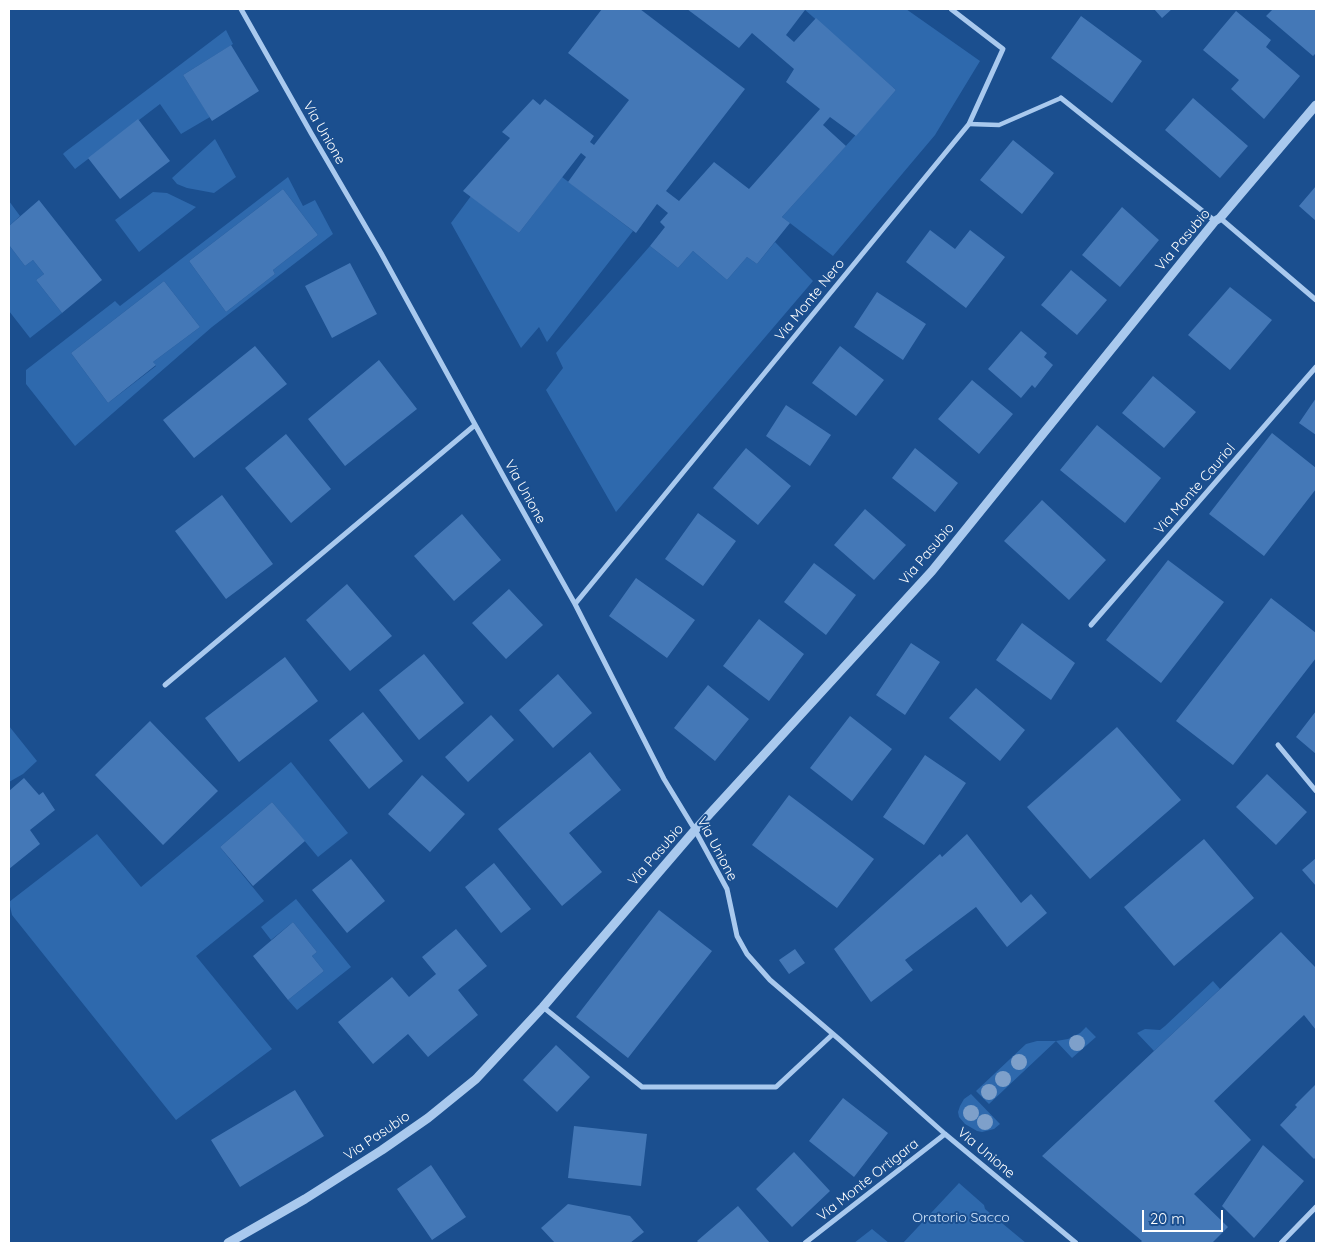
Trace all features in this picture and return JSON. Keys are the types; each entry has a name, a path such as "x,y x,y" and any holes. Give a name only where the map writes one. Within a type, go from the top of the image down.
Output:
{"street":[{"name":"Via Unione","path":"241,9 384,258 575,604 664,779 695,830 726,889 737,936 747,954 770,980 945,1134 1076,1243"},
{"name":"Via Monte Nero","path":"575,604 969,124 1003,49 951,9"},
{"path":"969,124 999,125 1062,98 1316,300"},
{"name":"Via Pasubio","path":"228,1243 305,1199 428,1118 476,1079 543,1007 695,830 932,571 1217,220 1316,105"},
{"name":"Via Monte Cauriol","path":"1091,625 1316,367"},
{"path":"165,685 475,425"},
{"path":"1278,745 1316,791"},
{"path":"543,1007 642,1087 776,1087 833,1034"},
{"name":"Via Monte Ortigara","path":"805,1243 945,1134"},
{"path":"1281,1243 1316,1207"}],"green space":[{"path":"804,9 906,9 980,61 935,135 833,256 782,217 896,90"},
{"path":"226,30 233,44 183,75 210,117 181,134 160,104 75,169 63,154 65,152"},
{"path":"215,139 236,177 214,193 187,188 177,184 172,178"},
{"path":"288,177 303,206 315,200 333,234 212,327 75,446 26,384 26,370 115,301 120,306","holes":["283,189 318,235 273,270 275,274 226,312 189,261","164,281 200,327 153,362 156,366 108,403 71,353"]},
{"path":"562,177 633,231 547,342 539,327 521,348 451,223 471,196 519,233"},
{"path":"153,192 167,193 196,207 139,252 115,220"},
{"path":"9,201 20,216 9,226"},
{"path":"775,242 813,281 616,512 546,390 563,368 556,353 650,246 678,268 693,251 727,280 747,257 757,264"},
{"path":"9,245 25,266 33,260 44,274 36,280 62,313 30,338 9,311"},
{"path":"9,726 37,761 23,774 9,782"},
{"path":"291,762 348,833 318,857 272,802 220,847 264,901 196,956 272,1049 176,1120 12,915 9,902 97,834 141,887"},
{"path":"296,899 351,967 297,1010 288,1000 324,971 312,956 317,952 293,922 271,940 261,927"},
{"path":"1213,981 1220,989 1154,1051 1137,1033 1145,1029 1160,1030"},
{"path":"1086,1027 1096,1037 1072,1058 1056,1041 1068,1039 1080,1033"},
{"path":"1037,1041 1056,1041 989,1104 976,1091 1026,1044"},
{"path":"971,1094 1000,1124 994,1129 982,1132 977,1131 965,1124 959,1117 960,1106 964,1099"},
{"name":"Oratorio Sacco","path":"959,1183 984,1205 985,1209 1026,1243 903,1243"},
{"name":"Oratorio Sacco","path":"872,1229 889,1243 854,1243"}],"building":[{"path":"602,9 640,9 745,89 666,191 679,201 714,162 749,189 820,109 786,82 794,69 752,33 739,48 687,9 804,9 786,35 794,42 816,18 896,90 856,136 830,117 823,125 846,146 782,217 790,223 757,264 747,257 727,280 693,251 678,268 650,246 665,227 660,222 668,213 657,204 636,233 568,182 586,157 581,153 519,233 463,191 510,138 502,132 533,99 540,105 545,99 594,136 590,142 594,145 629,100 568,53"},
{"path":"1154,9 1172,9 1162,18"},
{"path":"1273,9 1316,9 1316,53 1313,56 1266,16"},
{"path":"1236,11 1271,40 1266,47 1300,76 1264,119 1231,89 1239,80 1203,50"},
{"path":"1081,16 1142,61 1112,103 1051,58"},
{"path":"231,45 259,91 212,121 183,75"},
{"path":"1193,98 1248,146 1220,178 1165,130"},
{"path":"138,119 170,161 120,199 88,158"},
{"path":"1013,140 1054,173 1022,214 980,180"},
{"path":"1316,186 1316,221 1299,206"},
{"path":"283,189 318,235 273,270 275,274 226,312 189,261"},
{"path":"39,200 102,280 62,313 36,280 44,274 33,260 25,266 9,245 9,226"},
{"path":"1122,207 1159,240 1120,287 1082,255"},
{"path":"930,230 955,249 970,230 1005,257 966,308 906,262"},
{"path":"350,263 377,314 332,338 305,286"},
{"path":"1071,270 1107,300 1077,335 1041,305"},
{"path":"164,281 200,327 153,362 156,365 108,403 71,353"},
{"path":"1230,287 1272,320 1230,370 1188,335"},
{"path":"877,292 926,324 903,360 854,327"},
{"path":"1021,331 1047,353 1044,357 1053,365 1035,388 1032,385 1021,398 988,369"},
{"path":"255,346 287,384 194,458 163,420"},
{"path":"840,346 884,380 856,416 812,383"},
{"path":"379,360 417,409 345,466 308,419"},
{"path":"1153,376 1196,412 1164,448 1122,413"},
{"path":"972,380 1013,414 979,454 938,419"},
{"path":"1316,398 1316,435 1299,423"},
{"path":"786,405 831,435 810,466 766,436"},
{"path":"1097,425 1161,478 1125,523 1060,470"},
{"path":"1272,433 1316,468 1316,489 1264,556 1209,514"},
{"path":"286,434 331,489 291,523 245,468"},
{"path":"746,448 791,486 758,525 713,488"},
{"path":"915,448 958,483 935,512 892,478"},
{"path":"222,495 273,564 226,599 175,531"},
{"path":"1042,500 1106,560 1069,600 1004,541"},
{"path":"865,509 906,545 874,580 834,545"},
{"path":"698,513 736,541 703,586 665,559"},
{"path":"462,514 501,560 454,601 414,556"},
{"path":"1168,560 1224,602 1161,683 1106,640"},
{"path":"814,563 856,595 826,635 784,602"},
{"path":"636,578 695,620 667,658 609,616"},
{"path":"347,584 392,636 350,671 306,620"},
{"path":"509,589 543,625 506,659 472,623"},
{"path":"1271,598 1316,633 1316,658 1233,765 1176,721"},
{"path":"759,619 804,654 769,701 723,666"},
{"path":"1022,623 1075,663 1051,700 996,660"},
{"path":"911,643 940,662 905,715 876,695"},
{"path":"424,654 464,703 419,740 379,690"},
{"path":"285,657 318,701 239,762 205,718"},
{"path":"558,674 592,713 553,748 519,710"},
{"path":"708,685 749,719 715,761 674,728"},
{"path":"976,688 1025,730 1000,761 949,718"},
{"path":"1316,711 1316,754 1296,737"},
{"path":"363,712 403,761 369,789 329,740"},
{"path":"491,715 514,740 468,782 445,757"},
{"path":"850,716 892,749 852,801 810,768"},
{"path":"150,721 218,791 163,845 95,775"},
{"path":"1117,727 1181,800 1090,879 1027,807"},
{"path":"590,752 621,790 569,833 602,872 562,906 498,829"},
{"path":"925,755 966,783 924,845 883,817"},
{"path":"1267,774 1307,812 1276,845 1236,807"},
{"path":"422,775 465,814 430,852 388,814"},
{"path":"24,778 39,795 43,792 55,810 30,830 40,844 9,869 9,791"},
{"path":"789,795 874,859 837,908 752,845"},
{"path":"272,802 305,841 253,886 220,847"},
{"path":"967,834 1021,903 1031,894 1047,913 1007,947 976,907 905,960 913,970 871,1002 834,949 940,854 942,857"},
{"path":"1204,839 1254,898 1174,966 1124,907"},
{"path":"1316,858 1316,886 1302,870"},
{"path":"351,859 385,901 347,933 312,890"},
{"path":"494,863 531,909 501,933 465,887"},
{"path":"659,910 712,951 628,1058 576,1017"},
{"path":"293,922 317,952 312,956 324,971 288,1000 253,956"},
{"path":"456,929 487,966 458,990 478,1015 428,1057 408,1034 373,1064 338,1022 392,977 409,997 436,974 422,957"},
{"path":"1281,932 1316,968 1316,1030 1304,1015 1214,1101 1251,1140 1194,1194 1228,1227 1212,1243 1140,1243 1142,1241 1042,1156"},
{"path":"795,949 805,963 789,974 779,960"},
{"path":"556,1045 590,1077 557,1112 523,1080"},
{"path":"1316,1084 1316,1157 1314,1159 1280,1125 1297,1107 1295,1105"},
{"path":"295,1090 324,1136 240,1187 211,1140"},
{"path":"843,1098 888,1133 854,1177 809,1141"},
{"path":"574,1126 647,1134 641,1186 568,1178"},
{"path":"1263,1145 1304,1181 1254,1238 1222,1206"},
{"path":"794,1152 830,1191 792,1227 756,1189"},
{"path":"431,1165 466,1217 432,1240 397,1189"},
{"path":"568,1204 630,1216 644,1232 630,1243 555,1243 541,1228"},
{"path":"738,1206 770,1243 699,1243 697,1241"}]}
